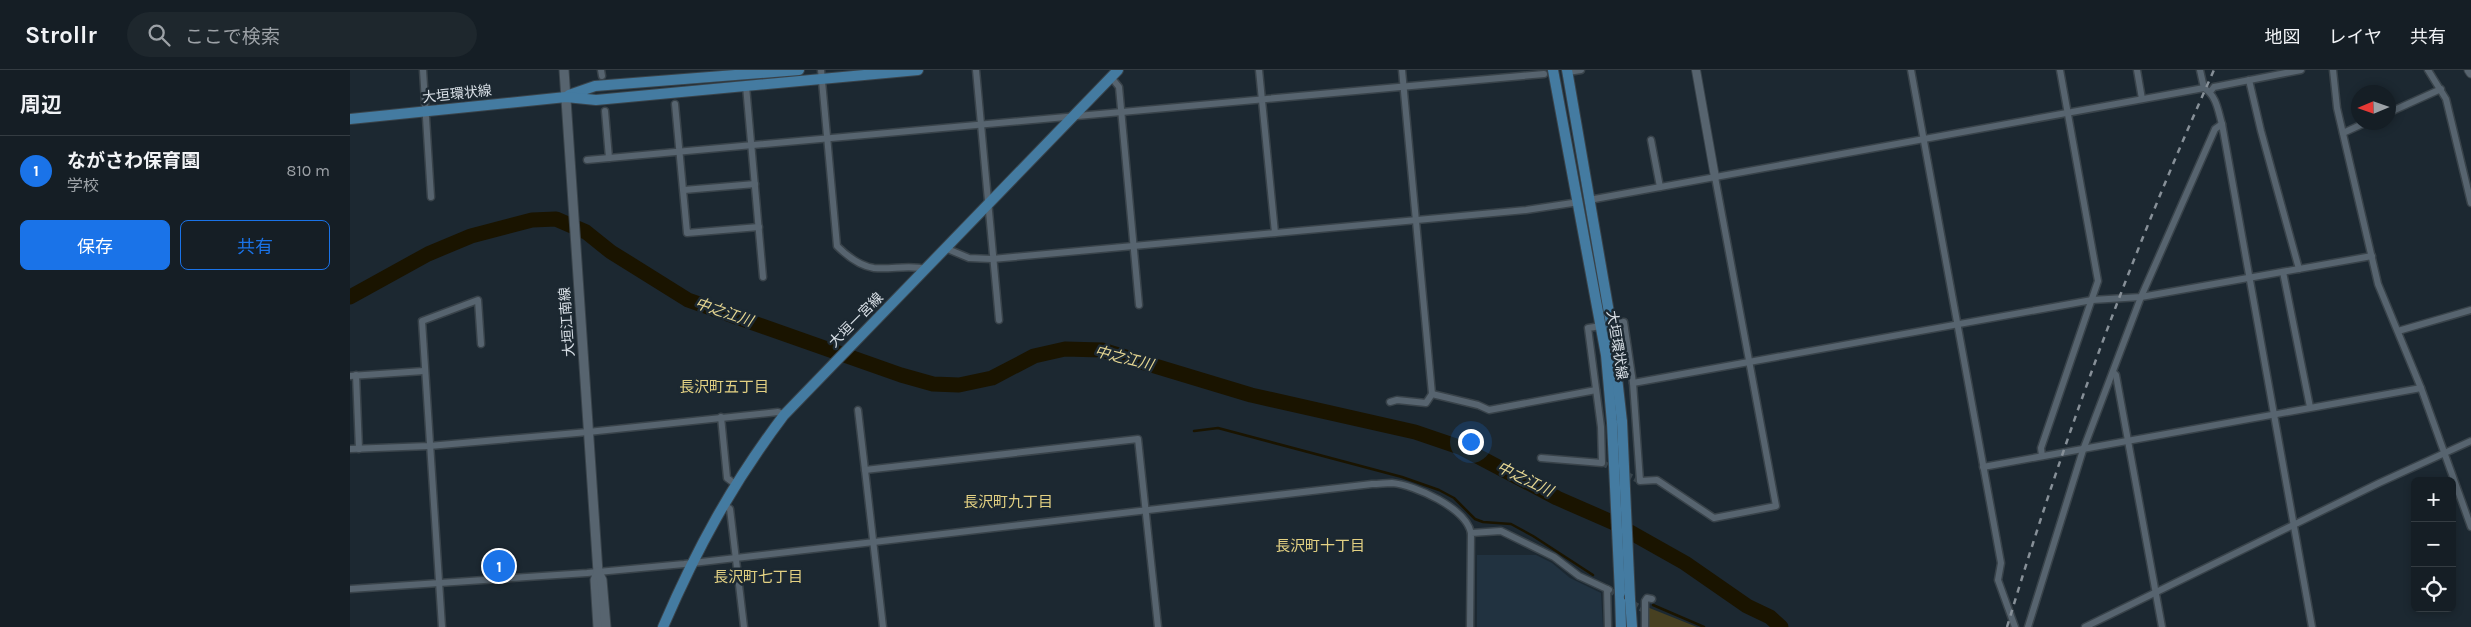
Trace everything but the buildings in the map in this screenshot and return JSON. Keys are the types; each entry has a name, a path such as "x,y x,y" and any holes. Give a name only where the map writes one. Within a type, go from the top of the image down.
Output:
{"main road":[{"name":"大垣江南線","path":"564,70 598,572 602,580 606,627"},
{"name":"大垣環状線","path":"566,97 595,86 745,72 799,70"},
{"name":"大垣環状線","path":"350,118 566,97 596,100 746,86 821,74 918,70"},
{"name":"大垣環状線","path":"1567,71 1584,201 1606,325 1617,422 1632,627"},
{"name":"大垣環状線","path":"1548,72 1584,201"},
{"name":"大垣一宮線","path":"663,627 691,562 723,504 784,415 1115,74"},
{"name":"大垣環状線","path":"1617,422 1621,627"},
{"name":"大垣江南線","path":"598,572 595,580 598,627"}],"street":[{"path":"423,70 431,196"},
{"path":"976,70 999,320"},
{"path":"1259,70 1275,233"},
{"path":"1390,402 1397,400 1426,403 1432,394 1402,70"},
{"path":"1567,71 1581,70"},
{"path":"1541,458 1602,463 1596,390 1588,328 1624,322 1633,383 1640,481 1657,480 1714,518 1776,506 1696,70"},
{"path":"1911,70 2001,562 1998,580 2015,627"},
{"path":"2042,456 2041,448 2098,282 2060,70"},
{"path":"2137,70 2142,99"},
{"path":"2200,70 2204,88"},
{"path":"2210,92 2214,87 2301,70"},
{"path":"2333,70 2337,108 2378,284 2421,388 2471,527"},
{"path":"2428,70 2441,89 2450,112 2471,203"},
{"path":"587,160 1404,87 1548,72"},
{"path":"821,74 837,246 861,264 875,268 913,266 926,269"},
{"path":"1115,74 1119,87 1122,112 1139,305"},
{"path":"2250,80 2260,131 2299,269"},
{"path":"746,86 763,277"},
{"path":"945,248 970,258 992,259 1526,210 2204,88 2210,92 2216,101 2222,124 2312,627"},
{"path":"2396,109 2441,89"},
{"path":"675,104 687,233 759,227"},
{"path":"605,110 609,158"},
{"path":"2028,627 2083,450 2141,297 2215,129 2222,124"},
{"path":"2343,133 2351,129"},
{"path":"1651,140 1660,187"},
{"path":"684,190 755,184"},
{"path":"1633,383 2092,300 2141,297 2372,256"},
{"path":"2283,272 2310,407"},
{"path":"442,627 422,321 478,300 481,344"},
{"path":"2398,331 2471,310"},
{"path":"359,449 353,376 424,371"},
{"path":"2113,372 2116,375 2129,441 2162,627"},
{"path":"1983,467 2421,388"},
{"path":"1432,394 1478,405 1489,410 1596,390"},
{"path":"858,410 883,627"},
{"path":"350,449 429,446 778,412 784,415"},
{"path":"721,417 727,478 735,484"},
{"path":"865,470 1138,439 1158,627"},
{"path":"2085,627 2293,524 2445,454 2471,440"},
{"path":"350,590 598,572 1393,483 1428,494 1452,508 1469,525 1471,533 1470,627"},
{"path":"723,504 730,510 744,627"},
{"path":"1471,533 1501,531 1554,557 1579,576 1608,589 1608,627"},
{"path":"1645,627 1645,601 1647,598 1652,599"}],"shaded area":[{"path":"1477,555 1536,555 1552,563 1570,578 1601,593 1603,627 1477,627"},
{"path":"1647,607 1697,627 1648,627"}],"waterway":[{"name":"中之江川","path":"350,297 428,254 471,236 532,220 556,219 586,232 611,252 688,300 901,375 933,384 959,385 992,378 1034,356 1065,349 1102,350 1251,395 1415,432 1462,448 1557,498 1614,523 1685,563 1747,606 1770,617 1781,627"},
{"path":"1194,431 1218,428 1402,477 1439,490 1454,498 1475,519 1483,522 1511,524 1593,575"},
{"path":"1653,605 1704,627"}],"tunnel":[{"path":"1602,463 1640,481"},
{"path":"1609,590 1644,610"}],"railway":[{"path":"2007,627 2076,415 2128,275 2214,70"}],"place":[{"name":"ながさわ保育園","path":"499,566"}],"district":[{"name":"長沢町五丁目","path":"724,387"},
{"name":"長沢町九丁目","path":"1008,502"},
{"name":"長沢町十丁目","path":"1320,546"},
{"name":"長沢町七丁目","path":"758,577"}]}
